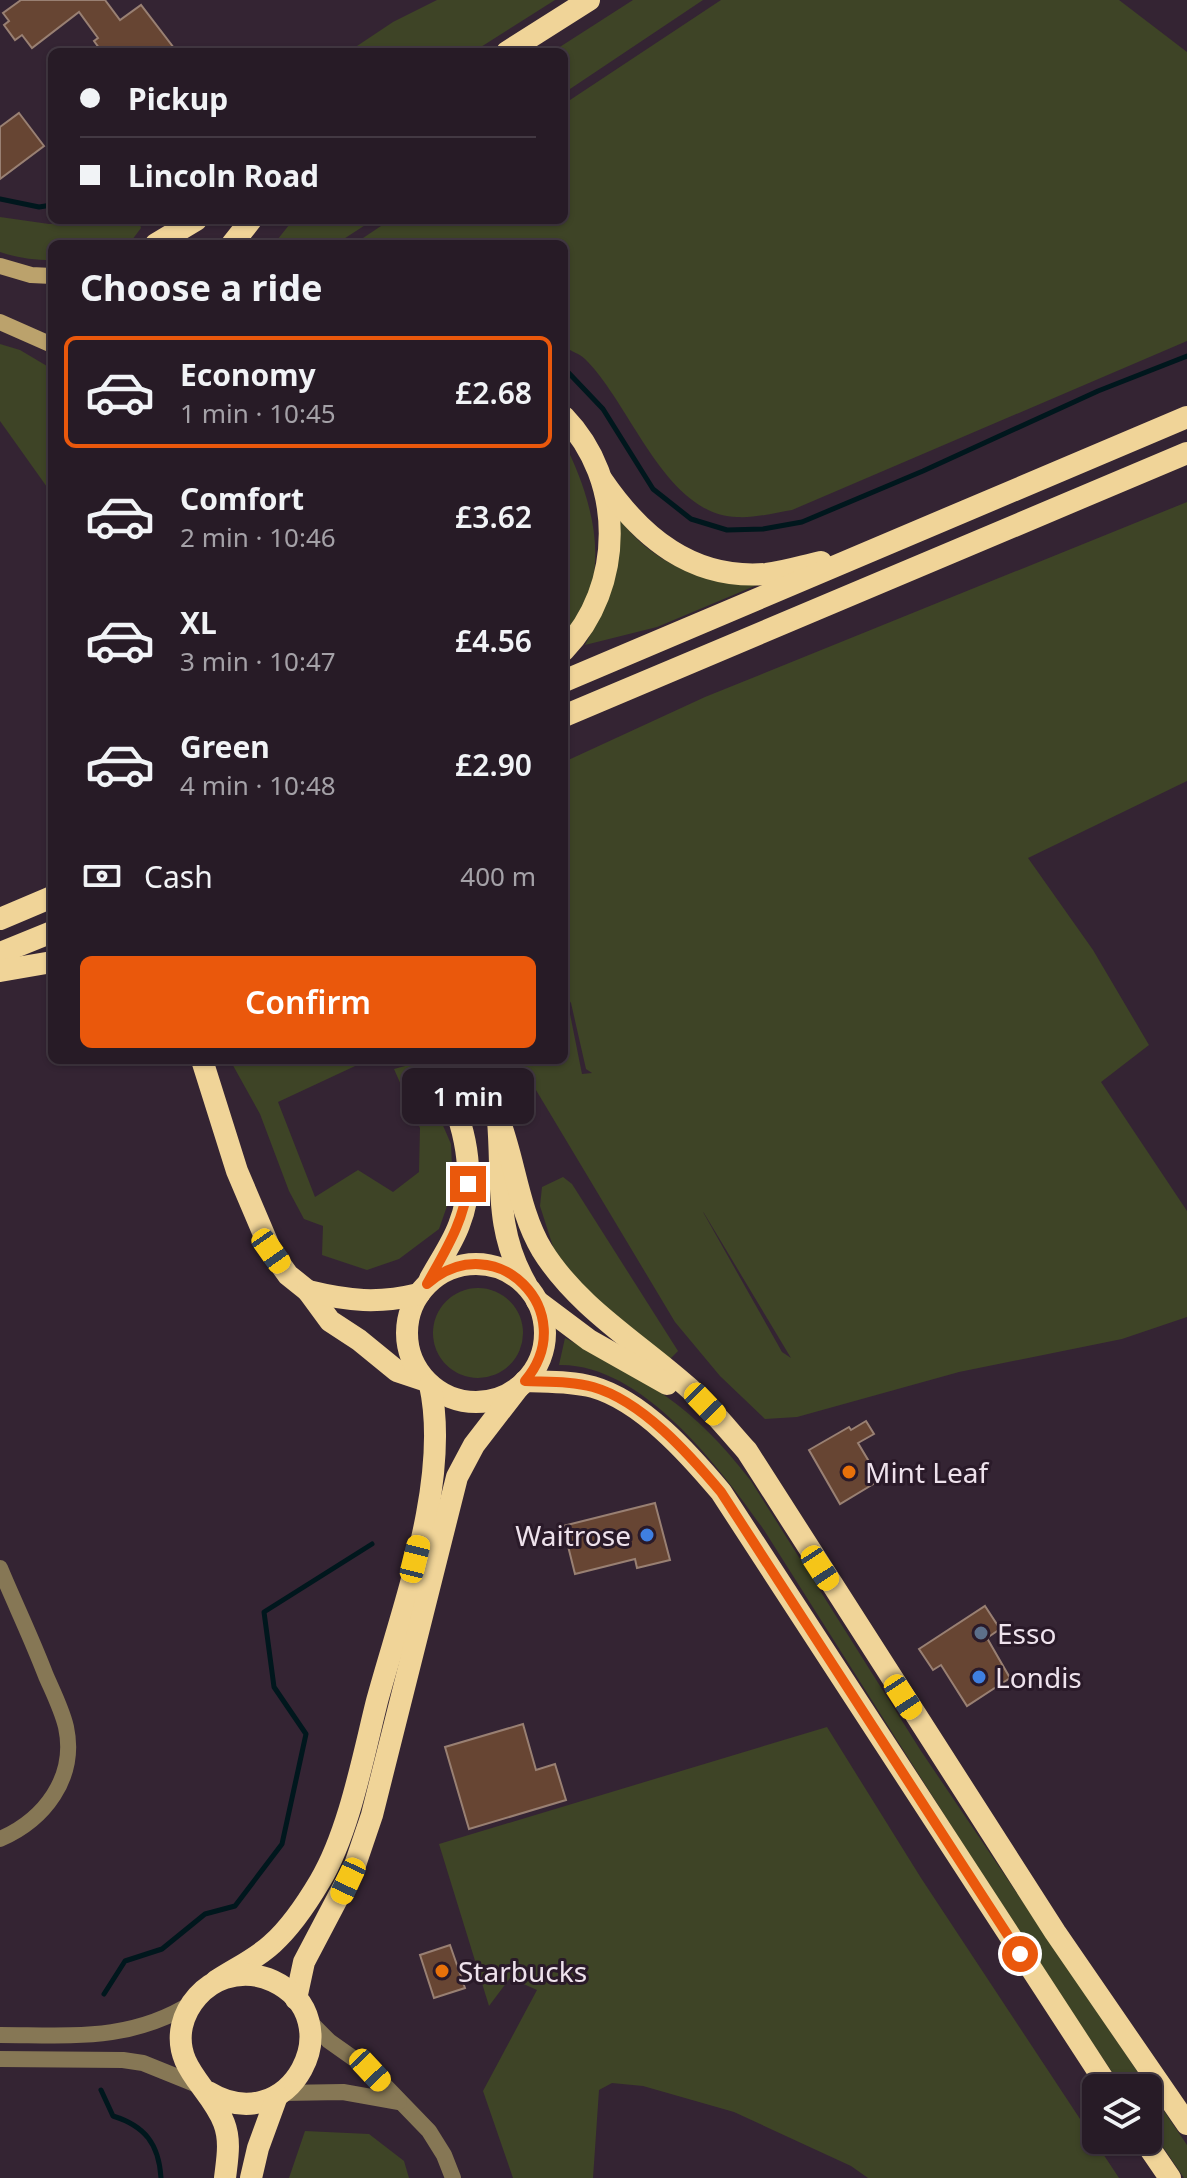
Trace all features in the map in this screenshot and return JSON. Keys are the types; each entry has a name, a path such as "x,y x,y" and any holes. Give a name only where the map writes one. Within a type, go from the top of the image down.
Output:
{"highway":[{"path":"513,48 589,0"},
{"path":"163,240 189,224"},
{"path":"235,240 248,224"},
{"path":"568,679 1187,417"},
{"path":"568,422 621,507 648,536 681,557 720,570 775,572 888,545"},
{"path":"568,714 1187,453"},
{"path":"568,644 592,611 607,566 610,523 602,480"},
{"path":"0,919 48,899"},
{"path":"0,953 48,934"},
{"path":"0,971 48,963"},
{"path":"202,1064 256,1219 271,1251 288,1275 308,1291 330,1321 397,1371 427,1382 444,1395 469,1402 494,1400 522,1385 570,1383 594,1387 615,1396 678,1445 721,1492 1100,2074"},
{"path":"225,2178 228,2137 224,2122 187,2066 181,2042 182,2026 192,2003 216,1981 269,1947 282,1935 322,1878 335,1848 357,1777 430,1493 436,1425 427,1382 411,1358 407,1335 410,1313 458,1228 468,1184 464,1138 451,1095 437,1064"},
{"path":"484,1064 530,1224 541,1248 556,1270 594,1308 691,1389 747,1451 1055,1932 1187,2124"},
{"path":"205,2089 224,2101 242,2104 260,2102 280,2094 297,2079 308,2056 310,2041 302,2009 304,1962 350,1876 372,1815 457,1477 474,1445 540,1359 544,1340 543,1319 534,1296 513,1261 502,1219 498,1117"},
{"path":"308,1291 351,1301 391,1300 423,1289 452,1268 481,1264 509,1273 589,1340 660,1379 719,1419"},
{"path":"216,1981 237,1975 259,1976 280,1984 302,2009"},
{"path":"251,2178 258,2148 280,2094"},
{"path":"1154,2154 1170,2178"}],"main road":[{"path":"0,266 31,275 48,276"},
{"path":"0,322 48,343"}],"street":[{"path":"0,1568 61,1713 67,1741 61,1783 47,1806 27,1825 0,1839"},
{"path":"0,2035 94,2034 133,2029 162,2020 192,2003"},
{"path":"302,2009 329,2041 370,2070 429,2131 444,2155 453,2178"},
{"path":"0,2059 123,2060 143,2063 205,2089"},
{"path":"280,2094 343,2092 399,2102"}],"green space":[{"path":"437,0 555,0 479,48 354,48 393,22"},
{"path":"633,0 703,0 568,90 568,48 558,48"},
{"path":"721,0 1119,0 1187,52 1187,341 792,510 737,517 712,511 689,498 669,478 602,379 583,357 568,349 568,240 360,240 384,224 568,224 568,101"},
{"path":"0,217 48,224 140,224 141,228 132,240 48,240 48,260 0,252"},
{"path":"290,224 367,224 342,240 277,240"},
{"path":"0,344 20,350 48,367 48,488 0,421"},
{"path":"568,451 586,496 594,535 594,573 588,598 568,628"},
{"path":"1187,502 1187,781 1028,858 1093,950 1149,1045 1101,1082 1187,1211 1187,1317 1122,1339 959,1372 797,1417 765,1419 720,1376 675,1322 520,1064 568,1064 568,1004 582,1074 592,1073 586,1069 568,999 568,760 705,697","holes":["703,1212 791,1358 782,1352"]},
{"path":"616,515 646,547 678,567 714,578 757,585 657,627 585,645 612,583 617,551"},
{"path":"232,1064 359,1064 278,1102 315,1197 358,1170 393,1192 419,1172 420,1128 394,1069 416,1064 451,1144 453,1189 439,1229 399,1259 367,1270 322,1255 323,1226 304,1219 289,1191 260,1114"},
{"path":"563,1177 572,1184 678,1351 668,1361 592,1295 556,1256 540,1206 542,1187"},
{"path":"469,1288 487,1288 503,1295 516,1308 523,1324 523,1342 516,1358 503,1371 487,1378 469,1378 453,1371 440,1358 433,1342 433,1324 440,1308 453,1295"},
{"path":"565,1338 667,1397 730,1455 751,1481 921,1751 1139,2074 1113,2074 1040,1966 764,1530 726,1478 702,1450 649,1400 620,1381 590,1369 559,1365"},
{"path":"827,1727 921,1878 1082,2122 1082,2154 1103,2154 1119,2178 868,2178 851,2166 734,2112 643,2086 612,2083 599,2090 593,2178 513,2178 483,2091 537,1990 510,1978 489,2006 439,1844"},
{"path":"1162,2108 1187,2145 1187,2178 1162,2146"},
{"path":"305,2131 369,2134 404,2161 409,2178 289,2178"}],"building":[{"path":"21,0 105,0 120,20 141,5 174,48 99,48 94,41 98,38 79,12 32,48 22,35 15,40 4,25 9,21 3,13"},
{"path":"19,113 44,146 0,179 0,127"},
{"name":"Mint Leaf","path":"866,1421 874,1434 858,1443 880,1480 840,1504 809,1450"},
{"path":"655,1503 670,1560 637,1568 635,1559 575,1574 563,1526"},
{"path":"985,1606 1000,1629 987,1638 1010,1678 967,1706 941,1665 933,1670 919,1649"},
{"path":"523,1724 536,1770 555,1764 566,1800 469,1829 445,1747"},
{"name":"Starbucks","path":"450,1945 465,1988 434,1998 420,1955"}],"waterway":[{"path":"0,199 39,207 48,206"},
{"path":"568,372 603,409 653,489 691,519 727,530 763,529 802,522 1098,391 1187,356"},
{"path":"104,1994 125,1961 162,1949 205,1914 235,1906 282,1844 306,1734 274,1687 264,1612 372,1544"},
{"path":"101,2090 113,2116 134,2125 148,2138 157,2155 161,2178"}],"place":[{"name":"Mint Leaf","path":"849,1472"},
{"name":"Waitrose","path":"647,1535"},
{"name":"Esso","path":"981,1633"},
{"name":"Londis","path":"979,1677"},
{"name":"Starbucks","path":"442,1971"}],"route":[{"path":"468,1184 458,1228 427,1284 448,1270 473,1264 493,1266 513,1275 534,1296 544,1326 542,1353 534,1371 525,1381 594,1387 615,1396 657,1426 689,1455 721,1492 1020,1954"}]}
